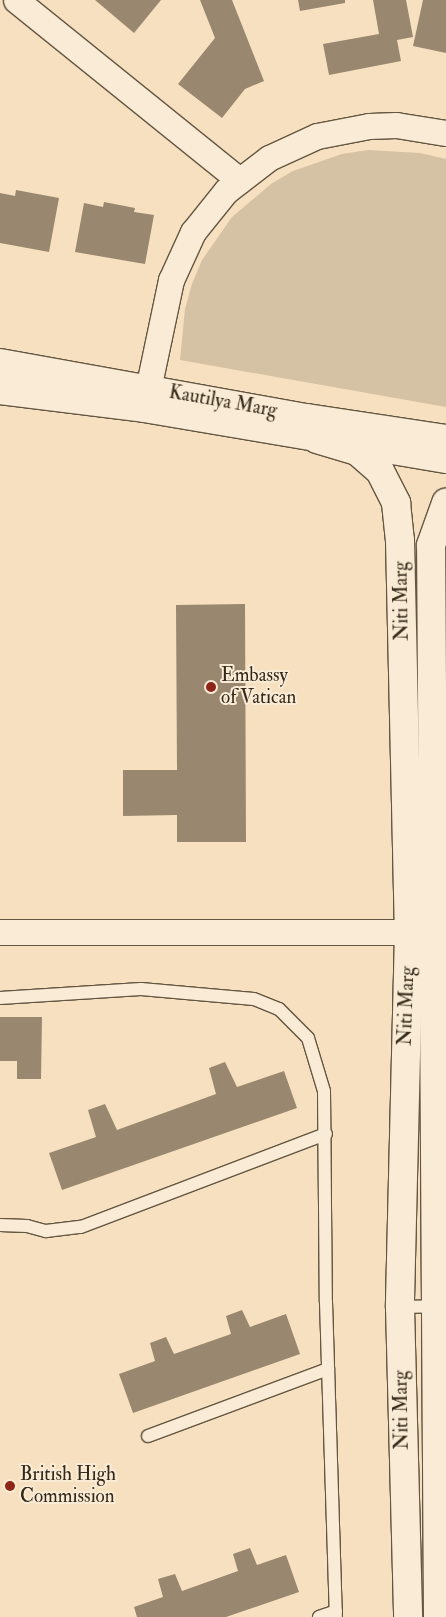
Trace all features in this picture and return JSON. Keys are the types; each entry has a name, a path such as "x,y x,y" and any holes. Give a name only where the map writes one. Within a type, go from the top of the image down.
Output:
{"street":[{"path":"16,0 239,180"},
{"path":"147,398 164,306 181,256 209,211 239,180 292,145 343,129 396,125 446,133"},
{"name":"Kautilya Marg","path":"0,362 316,439 446,459"},
{"name":"Kautilya Marg","path":"0,390 147,398 446,439"},
{"name":"Niti Marg","path":"316,439 357,451 380,471 396,503 429,933 440,1306 438,1617"},
{"name":"Niti Marg","path":"408,1617 400,1307 429,933 439,776 439,698 431,545 446,503"},
{"path":"0,932 429,933"}],"lane":[{"path":"0,998 141,989 254,998 280,1010 308,1038 324,1091 328,1369 336,1614 319,1617"},
{"path":"0,1225 27,1226 46,1231 82,1227 326,1134"},
{"path":"400,1307 440,1306"},
{"path":"148,1436 328,1369"}],"shaded area":[{"path":"368,150 420,153 446,159 446,407 180,360 185,309 192,284 202,260 232,217 271,184 293,171 342,154"}],"building":[{"path":"95,0 161,0 134,33"},
{"path":"200,0 232,0 264,81 245,89 222,118 178,84 215,38"},
{"path":"298,0 345,0 345,3 300,11"},
{"path":"373,0 406,0 413,37 397,40 401,61 329,75 323,44 379,34"},
{"path":"423,0 446,0 446,53 413,46"},
{"path":"16,190 59,198 49,252 0,243 0,193 15,196"},
{"path":"104,202 135,208 134,212 154,215 145,264 75,252 84,203 103,207"},
{"name":"Embassy of Vatican","path":"245,604 246,842 177,842 177,815 123,816 123,770 177,770 176,605"},
{"path":"0,1017 42,1017 41,1079 17,1079 17,1061 0,1061"},
{"path":"225,1062 237,1087 284,1071 297,1108 62,1190 49,1153 96,1137 88,1110 105,1104 117,1130 216,1094 209,1068"},
{"path":"242,1310 250,1327 286,1314 300,1354 133,1413 119,1374 155,1361 150,1343 166,1337 174,1354 231,1334 226,1316"},
{"path":"250,1548 257,1565 286,1555 299,1592 226,1617 137,1617 134,1607 163,1597 158,1579 175,1574 182,1591 238,1571 233,1554"}],"place":[{"name":"Embassy of Vatican","path":"211,687"},
{"name":"British High Commission","path":"10,1486"}]}
